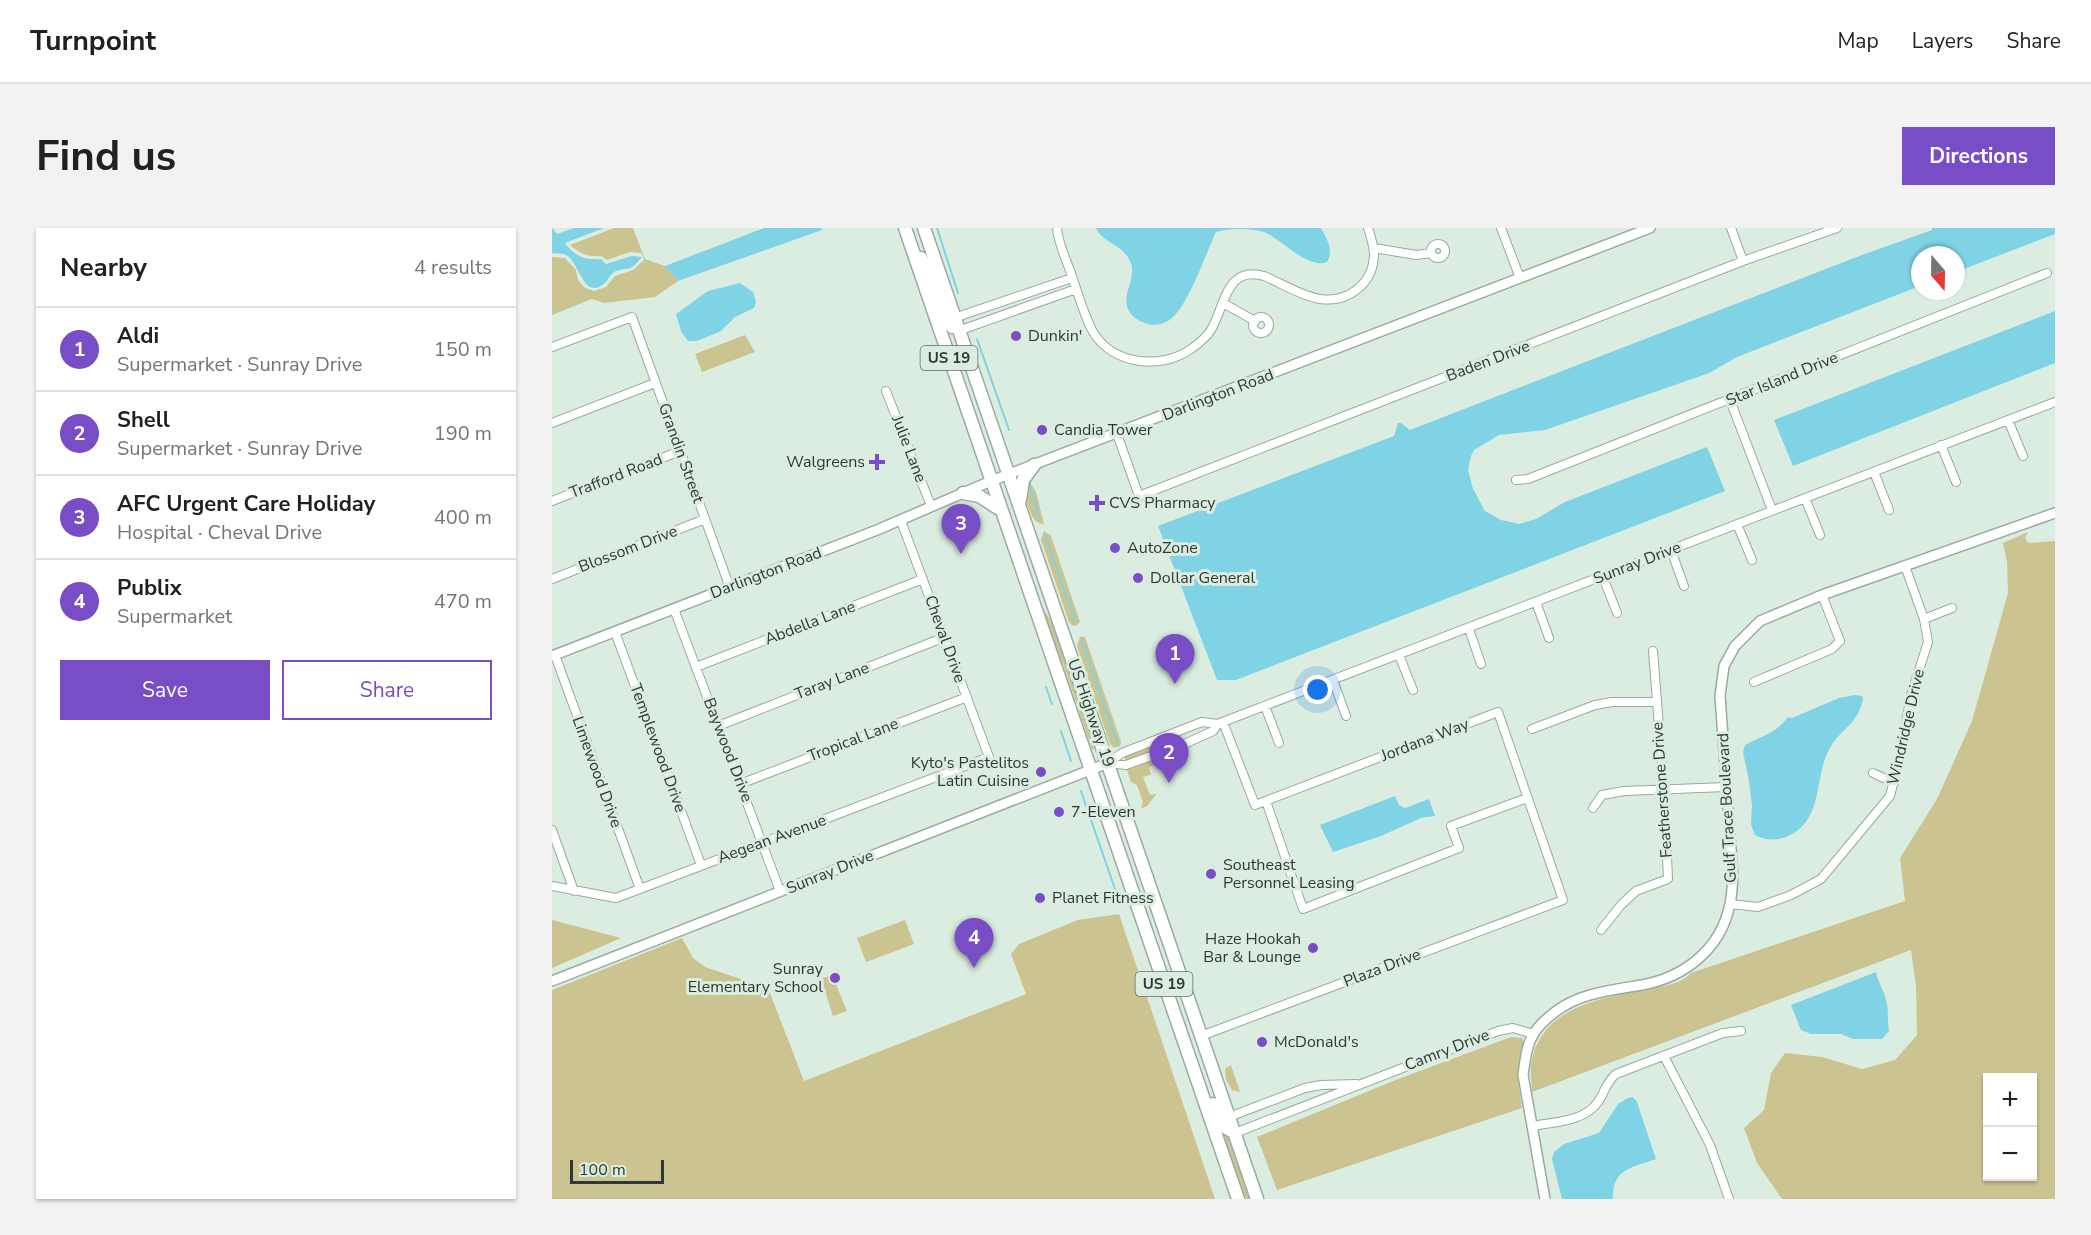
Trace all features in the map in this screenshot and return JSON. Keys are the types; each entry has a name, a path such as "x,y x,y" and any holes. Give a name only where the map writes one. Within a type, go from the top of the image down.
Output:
{"highway":[{"name":"US Highway 19","path":"924,228 1257,1199"},
{"name":"US Highway 19","path":"906,231 1238,1199"},
{"path":"906,231 930,274 944,314 952,328 958,331"},
{"path":"1020,507 1020,487 1034,465"},
{"path":"963,493 979,496 1001,510"},
{"path":"1174,1013 1191,1039 1220,1121 1227,1130 1235,1133"}],"street":[{"path":"1057,228 1072,278 1091,327 1099,339 1120,355 1144,362 1174,357 1197,345 1209,333 1232,283 1241,276 1250,273 1265,276 1313,297 1335,299 1345,297 1357,290 1366,280 1373,262 1374,248 1368,228"},
{"path":"1501,228 1520,278"},
{"name":"Darlington Road","path":"553,656 901,520 1008,475 1650,228"},
{"path":"1731,228 1743,261"},
{"name":"Baden Drive","path":"1117,434 1139,496 1743,261 1837,228"},
{"path":"1374,248 1416,255 1431,253"},
{"name":"Star Island Drive","path":"1516,480 1528,478 1730,400 2047,273"},
{"path":"954,318 1072,278"},
{"path":"1057,283 1062,294"},
{"path":"958,331 1076,289"},
{"path":"1223,303 1254,321"},
{"name":"Grandin Street","path":"552,347 632,317 730,588"},
{"path":"552,423 655,383"},
{"name":"Julie Lane","path":"886,391 931,506"},
{"path":"1730,400 1772,510"},
{"name":"Sunray Drive","path":"552,981 1108,763 1122,753 1202,722 1220,723 2055,402"},
{"path":"2008,420 2023,456"},
{"path":"1941,445 1956,482"},
{"name":"Trafford Road","path":"552,501 680,451"},
{"path":"1874,472 1889,510"},
{"path":"1805,498 1820,535"},
{"name":"Gulf Trace Boulevard","path":"1545,1199 1523,1075 1533,1034 1559,1009 1580,999 1599,992 1646,984 1675,975 1704,956 1719,934 1730,904 1733,877 1720,696 1724,666 1735,646 1760,621 1822,595 2055,513"},
{"name":"Blossom Drive","path":"552,579 705,519"},
{"name":"Cheval Drive","path":"901,520 989,758"},
{"path":"1737,524 1752,560"},
{"path":"1671,550 1684,586"},
{"name":"Windridge Drive","path":"1730,904 1758,907 1791,895 1821,879 1890,796 1911,695 1928,642 1924,619 1905,566"},
{"path":"1603,577 1617,613"},
{"name":"Abdella Lane","path":"696,667 923,579"},
{"path":"1754,682 1832,650 1840,641 1822,595"},
{"path":"1536,602 1550,638"},
{"path":"1924,619 1952,608"},
{"name":"Baywood Drive","path":"674,609 780,891"},
{"path":"1469,629 1481,664"},
{"name":"Templewood Drive","path":"615,632 701,865"},
{"name":"Taray Lane","path":"718,726 945,637"},
{"name":"Featherstone Drive","path":"1601,930 1636,891 1668,879 1664,789 1653,651"},
{"path":"1399,655 1413,690"},
{"name":"Limewood Drive","path":"553,656 640,889"},
{"path":"1333,680 1346,716"},
{"name":"Tropical Lane","path":"740,784 966,697"},
{"path":"1532,729 1595,705 1612,702 1656,702"},
{"path":"1265,706 1279,742"},
{"name":"Jordana Way","path":"1266,801 1498,712 1563,900"},
{"path":"1220,723 1255,805 1266,801 1303,909 1459,848 1451,826 1527,798"},
{"name":"Sunray Drive","path":"1108,763 1126,765 1145,759 1213,731 1220,723"},
{"name":"Aegean Avenue","path":"552,886 611,899 989,758"},
{"path":"1873,773 1894,783"},
{"path":"1593,808 1602,795 1624,791 1726,787"},
{"path":"552,830 574,891"},
{"name":"Plaza Drive","path":"1201,1036 1563,900"},
{"name":"Camry Drive","path":"1235,1133 1508,1028 1516,1028 1533,1034"},
{"path":"1532,1126 1584,1115 1598,1102 1606,1085 1616,1074 1723,1033 1741,1031"},
{"path":"1664,1056 1710,1145 1729,1199"},
{"name":"Camry Drive","path":"1229,1117 1305,1088 1321,1085 1361,1084"}],"shaded area":[{"path":"614,228 633,228 645,259 665,266 678,281 655,297 604,303 592,299 552,315 552,257 565,258 576,270 578,280 585,288 594,291 606,287 615,276 633,270 644,260 642,253 630,252 607,260 601,256 584,254 570,245"},
{"path":"745,335 755,352 702,372 695,354"},
{"path":"1029,480 1036,492 1044,524 1036,521 1028,507 1023,491"},
{"path":"1044,531 1051,536 1080,622 1076,626 1069,622 1041,540"},
{"path":"2028,532 2025,538 2028,543 2055,541 2055,1199 1782,1199 1757,1163 1744,1128 1764,1110 1771,1073 1785,1053 1822,1057 1862,1069 1895,1060 1917,1035 1916,986 1911,950 1532,1092 1531,1065 1537,1045 1547,1029 1561,1016 1578,1007 1615,996 1674,984 1691,973 1905,901 1900,858 1937,799 1972,721 2008,593 2007,562 2003,543"},
{"path":"1038,600 1052,623 1092,738 1094,750 1063,664 1054,649"},
{"path":"1080,637 1085,637 1121,742 1120,746 1114,748 1110,744 1077,646"},
{"path":"1161,742 1166,744 1165,748 1125,761 1125,756"},
{"path":"1170,754 1174,755 1175,759 1171,765 1163,768 1161,763 1149,767 1151,775 1143,777 1150,795 1156,795 1147,806 1141,809 1143,802 1137,785 1131,782 1127,770"},
{"path":"1119,914 1215,1199 552,1199 552,990 682,938 693,958 705,967 768,988 804,1081 1026,994 1011,954 1019,944 1078,920"},
{"path":"552,920 621,938 552,968"},
{"path":"905,920 914,944 866,962 857,938"},
{"path":"832,975 847,1011 833,1016 821,979"},
{"path":"1511,1037 1522,1038 1524,1046 1518,1079 1522,1108 1277,1190 1257,1137 1393,1081"},
{"path":"1231,1065 1240,1092 1232,1090 1226,1080 1225,1069"},
{"path":"1219,1126 1228,1134 1250,1199 1247,1199 1239,1187"}],"water":[{"path":"552,228 557,234 574,228 604,228 565,243 573,252 585,258 601,259 606,264 632,256 642,257 628,269 614,272 598,288 592,288 583,279 571,259 565,254 552,253"},
{"path":"764,228 821,228 822,230 678,281 665,266"},
{"path":"1096,228 1321,228 1330,253 1327,262 1312,262 1264,232 1240,229 1216,232 1182,305 1168,321 1151,325 1137,320 1126,303 1132,272 1129,259"},
{"path":"1932,228 2055,228 2055,234 1965,269 1965,246 1911,246 1911,289 1737,357 1709,373 1545,430 1499,435 1474,450 1468,470 1473,489 1485,511 1501,520 1519,524 1536,519 1565,502 1707,447 1725,491 1236,680 1217,680 1158,526 1394,436 1398,423 1410,430 1932,230"},
{"path":"740,283 753,292 756,302 754,308 735,317 721,331 697,341 688,341 681,331 676,314 708,291"},
{"path":"2055,311 2055,363 1793,466 1774,420"},
{"path":"1855,695 1863,698 1861,707 1854,720 1830,748 1821,772 1813,809 1807,820 1798,830 1786,837 1770,839 1755,835 1751,825 1752,806 1743,752 1745,745 1774,731 1788,717 1792,718 1839,698"},
{"path":"1395,796 1399,805 1405,808 1429,799 1435,816 1421,818 1381,836 1333,852 1320,825"},
{"path":"1876,972 1887,1008 1889,1031 1882,1039 1853,1039 1841,1034 1811,1034 1801,1030 1791,1005"},
{"path":"1633,1097 1637,1102 1656,1159 1632,1167 1620,1175 1616,1181 1613,1199 1562,1199 1552,1159 1554,1152 1564,1144 1599,1133 1618,1104"}],"waterway":[{"path":"937,228 958,293"},
{"path":"977,339 1009,430"},
{"path":"1029,481 1039,518"},
{"path":"1045,536 1076,622"},
{"path":"1082,641 1117,743"},
{"path":"1046,687 1052,704"},
{"path":"1061,731 1071,761"},
{"path":"1081,791 1116,892"}],"place":[{"name":"Dunkin'","path":"1016,336"},
{"name":"Candia Tower","path":"1042,430"},
{"name":"Walgreens","path":"877,462"},
{"name":"CVS Pharmacy","path":"1097,503"},
{"name":"AutoZone","path":"1115,548"},
{"name":"AFC Urgent Care Holiday","path":"961,554"},
{"name":"Dollar General","path":"1138,578"},
{"name":"Aldi","path":"1175,684"},
{"name":"Kyto's Pastelitos Latin Cuisine","path":"1041,772"},
{"name":"Shell","path":"1169,783"},
{"name":"7-Eleven","path":"1059,812"},
{"name":"Southeast Personnel Leasing","path":"1211,874"},
{"name":"Planet Fitness","path":"1040,898"},
{"name":"Haze Hookah Bar & Lounge","path":"1313,948"},
{"name":"Publix","path":"974,968"},
{"name":"Sunray Elementary School","path":"835,978"},
{"name":"McDonald's","path":"1262,1042"}]}
